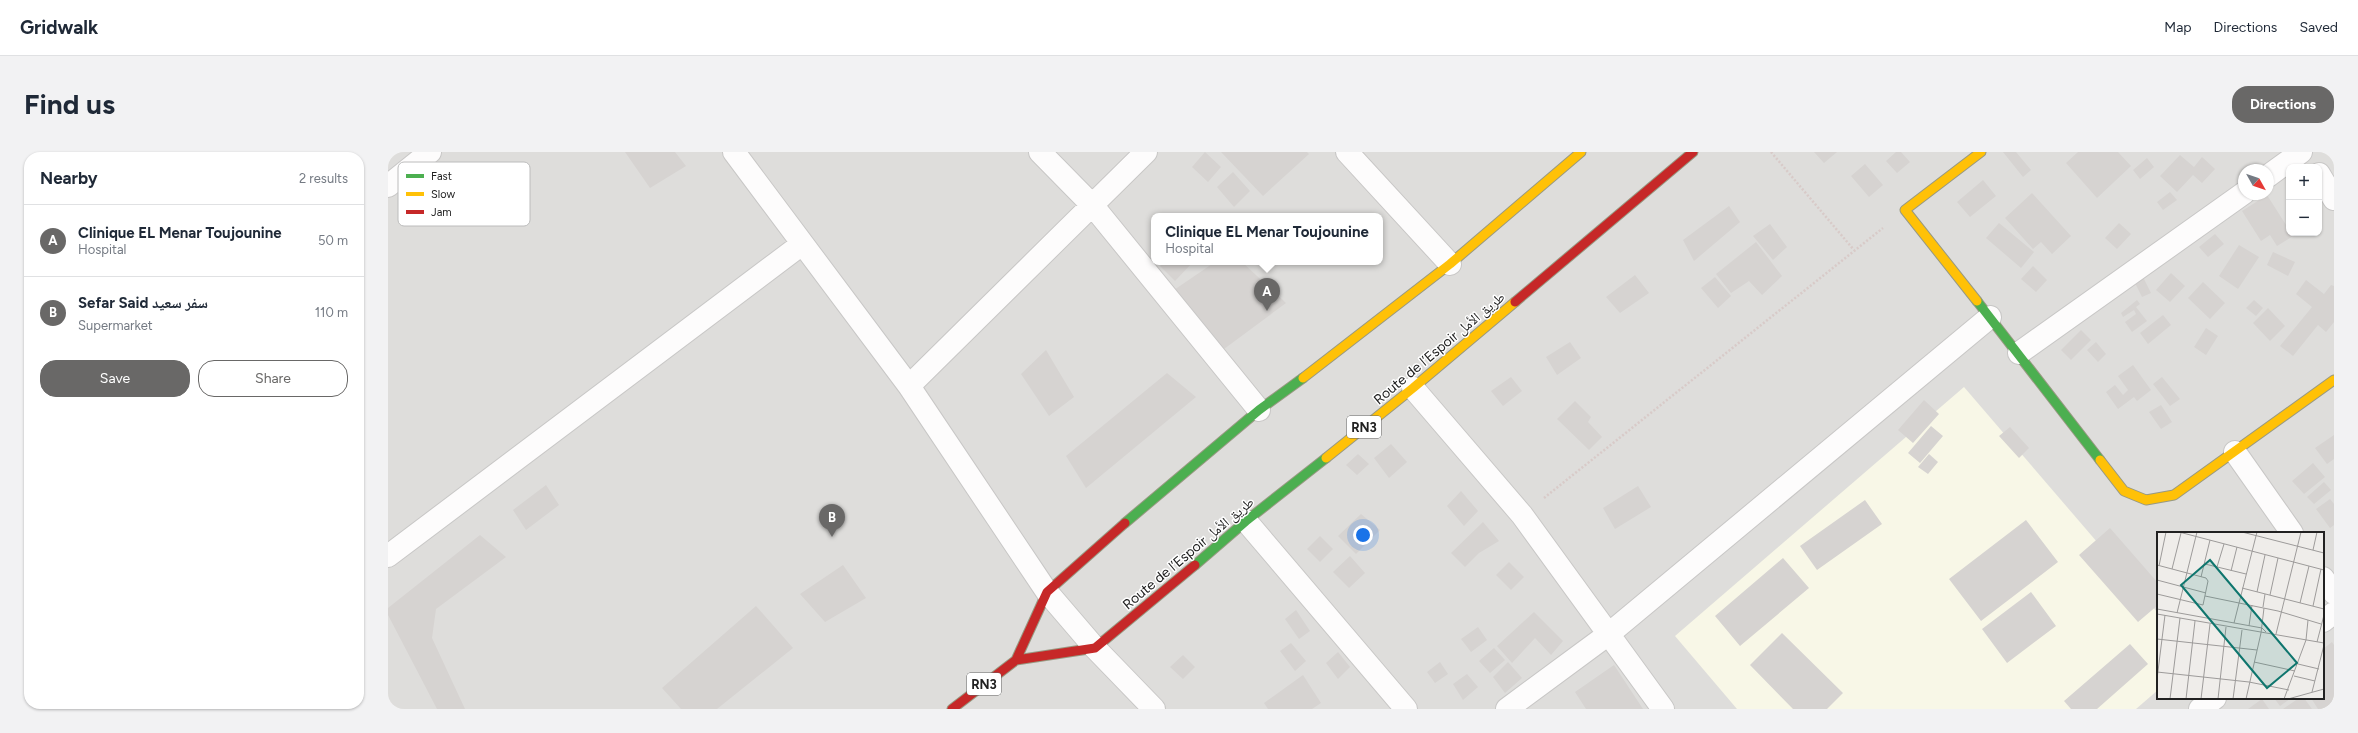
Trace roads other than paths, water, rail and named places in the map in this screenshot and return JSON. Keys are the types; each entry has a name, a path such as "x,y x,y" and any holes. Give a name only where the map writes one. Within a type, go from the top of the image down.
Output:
{"main road":[{"name":"RN3","path":"952,709 1016,660 1047,592 1104,540 1259,410 1367,330 1450,264 1581,152"},
{"name":"Route de l’Espoir طريق الأمل","path":"1095,648 1177,581 1246,521 1413,388 1693,152"},
{"path":"1981,152 1905,210 2019,353 2124,491 2146,500 2174,495 2334,380"},
{"name":"RN3","path":"1016,660 1095,648"}],"street":[{"path":"418,162 430,152"},
{"path":"734,152 910,386 1047,592 1095,648 1154,709"},
{"path":"1040,152 1093,206 1259,410"},
{"path":"910,386 1146,152"},
{"path":"1347,152 1450,264"},
{"path":"2274,172 2301,152"},
{"path":"2306,152 2313,164"},
{"path":"388,186 398,178"},
{"path":"2322,179 2334,199"},
{"path":"2019,353 2238,197"},
{"path":"388,556 802,244"},
{"path":"1507,709 1610,633 1990,317"},
{"path":"1413,388 1522,515 1610,633 1663,709"},
{"path":"2234,452 2291,532"},
{"path":"1246,521 1406,709"},
{"path":"2324,579 2334,593"},
{"path":"2324,620 2334,613"},
{"path":"2200,709 2215,699"}],"place":[{"name":"Clinique EL Menar Toujounine","path":"1267,311"},
{"name":"Sefar Said سفر سعيد","path":"832,537"}]}
